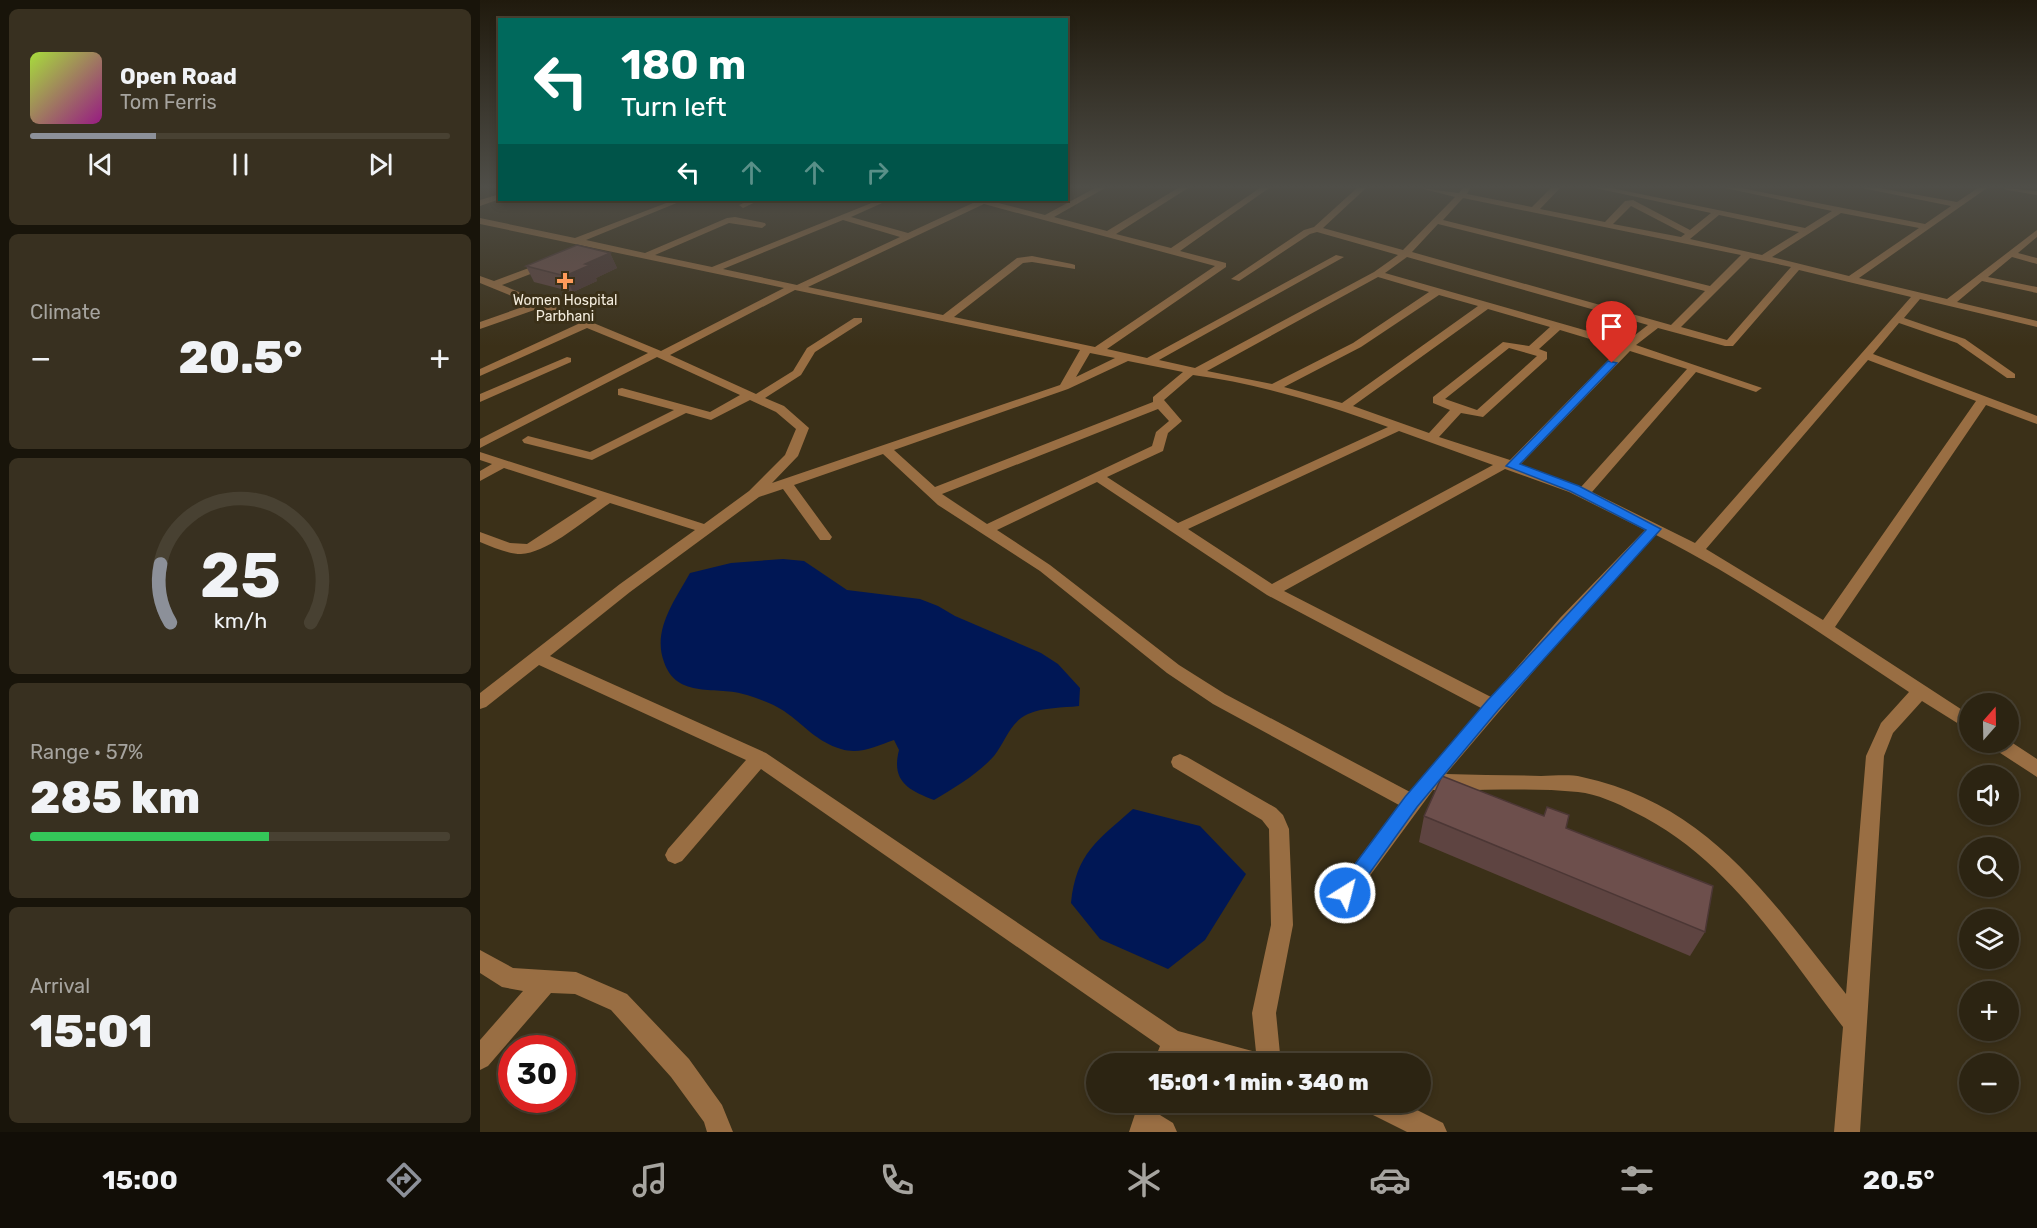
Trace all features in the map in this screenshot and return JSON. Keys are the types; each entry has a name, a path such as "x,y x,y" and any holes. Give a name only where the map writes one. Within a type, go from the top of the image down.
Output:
{"street":[{"path":"552,241 575,247 595,245 1274,388 1344,407 1509,464 1583,494 1697,550 1825,629 1959,717"},
{"path":"575,247 589,241"},
{"path":"645,256 681,241"},
{"path":"713,270 785,241"},
{"path":"480,444 659,354 898,241"},
{"path":"1064,387 1091,350 1222,267 1217,262 1133,241"},
{"path":"1172,252 1188,241"},
{"path":"1236,279 1294,241"},
{"path":"1363,241 1732,344 1797,266"},
{"path":"985,530 1160,446 1162,432 1176,421 1156,402 1159,398 1194,371 1377,274 1407,252 1418,241"},
{"path":"1516,241 1712,290"},
{"path":"1700,241 1748,255 2037,324"},
{"path":"1764,258 1789,241"},
{"path":"1851,279 1905,241"},
{"path":"1949,303 2028,241"},
{"path":"2010,254 2037,261"},
{"path":"1673,329 1748,255"},
{"path":"1148,362 1339,257"},
{"path":"945,319 1020,260 1032,259 1072,267"},
{"path":"493,285 555,261"},
{"path":"1377,274 1628,346 1756,388"},
{"path":"1981,278 2037,290"},
{"path":"480,279 659,354 780,409 803,428 791,456 754,494 480,702"},
{"path":"1274,388 1357,345 1438,291"},
{"path":"1697,550 1918,295"},
{"path":"480,326 538,305"},
{"path":"1344,407 1487,305"},
{"path":"1898,318 1961,341 2011,376"},
{"path":"622,393 706,416 717,415 797,373 811,350 858,320"},
{"path":"480,373 587,324"},
{"path":"1272,591 1509,464 1628,346 1656,324"},
{"path":"1531,350 1558,326"},
{"path":"1507,344 1531,350 1544,356 1479,414 1458,409 1437,400 1507,344"},
{"path":"1867,356 2037,420"},
{"path":"754,494 1064,387 1126,357"},
{"path":"480,398 567,360"},
{"path":"1583,494 1694,368"},
{"path":"1825,629 1983,400"},
{"path":"934,492 1159,404"},
{"path":"1431,438 1458,409"},
{"path":"528,440 592,456 683,410"},
{"path":"1176,529 1398,427"},
{"path":"886,448 934,492 985,530 1045,568 1173,669 1219,699 1411,802"},
{"path":"480,456 706,529"},
{"path":"480,477 504,463"},
{"path":"1098,477 1272,591 1492,706"},
{"path":"786,483 825,537"},
{"path":"480,537 516,550 531,548 609,498"},
{"path":"1345,893 1411,802 1492,706 1654,529"},
{"path":"537,657 759,758 1173,1041 1216,1053"},
{"path":"1847,1132 1875,756 1879,739 1888,724 1920,692"},
{"path":"2013,753 2037,769"},
{"path":"675,855 759,758"},
{"path":"1180,762 1269,814 1276,821 1279,829 1282,925 1264,1013 1268,1053"},
{"path":"1428,782 1580,784 1620,796 1666,818 1723,861 1749,888 1855,1024"},
{"path":"480,961 510,979 576,983 619,1002 680,1068 713,1114 720,1132"},
{"path":"480,1058 547,980"},
{"path":"1169,1053 1173,1041"},
{"path":"1396,1113 1434,1132"}],"shaded area":[{"path":"783,559 804,561 847,590 920,599 1041,653 1058,664 1080,688 1079,706 1040,710 1028,714 1012,727 988,763 934,800 909,788 900,777 897,769 899,750 894,740 874,747 848,751 825,742 784,711 766,702 735,692 699,689 678,682 670,674 664,662 661,638 667,616 690,573 731,563"},
{"path":"1133,809 1200,826 1246,874 1205,940 1168,969 1100,939 1071,903 1078,872 1084,859 1099,839"}],"building":[{"path":"577,245 610,253 565,276 526,266"},
{"path":"1442,776 1544,816 1547,807 1569,815 1566,828 1713,886 1705,932 1424,816"}],"place":[{"name":"Women Hospital Parbhani","path":"565,281"}],"route":[{"path":"1345,893 1411,802 1492,706 1566,622 1654,529 1574,489 1512,466 1612,363"}]}
